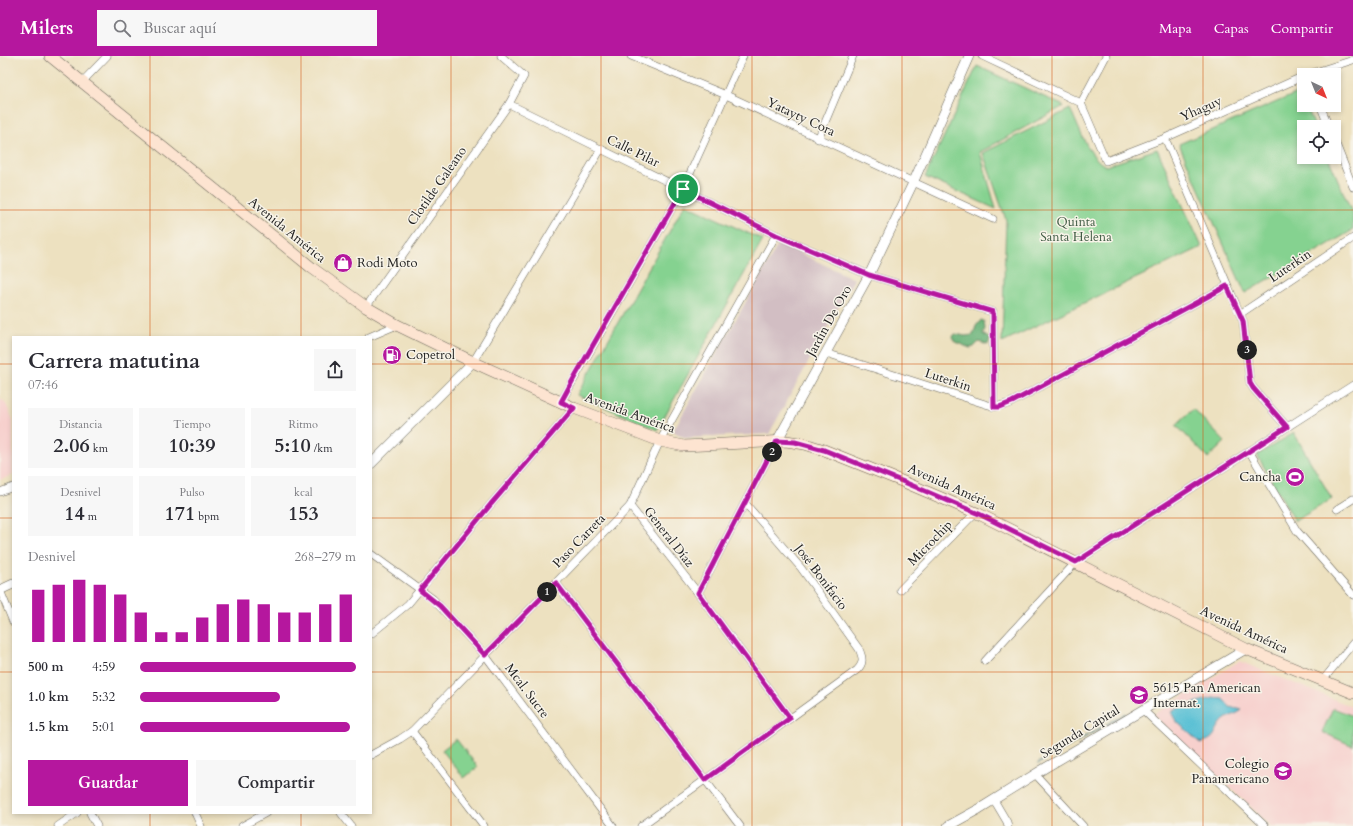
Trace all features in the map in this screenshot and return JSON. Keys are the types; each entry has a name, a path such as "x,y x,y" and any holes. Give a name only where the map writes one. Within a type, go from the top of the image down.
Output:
{"main road":[{"name":"Avenida América","path":"50,56 312,268 366,307 397,325 473,362 574,408 660,441 684,446 777,441 795,442 824,450 976,512 1246,649 1353,693"}],"street":[{"path":"82,82 107,56"},
{"name":"Clotilde Galeano","path":"366,307 509,104 524,76 501,56"},
{"name":"Yatayty Cora","path":"631,56 726,95 993,219"},
{"path":"561,402 683,189 743,56"},
{"path":"818,139 853,56"},
{"name":"Jardin De Oro","path":"698,593 777,441 869,275 913,183 969,56"},
{"path":"982,56 1080,103 1106,56"},
{"name":"Yhaguy","path":"1328,68 1353,60"},
{"name":"Yhaguy","path":"1080,103 1106,161 1165,138 1297,79"},
{"name":"Calle Pilar","path":"509,104 776,235 869,275 993,312 994,407"},
{"path":"1165,138 1243,321 1250,383 1287,427"},
{"path":"372,463 473,362 601,149"},
{"path":"1341,157 1353,187"},
{"name":"Paso Carreta","path":"372,754 400,739 412,730 630,506 660,441 776,235"},
{"name":"Luterkin","path":"1240,314 1353,238"},
{"path":"994,407 999,407 1012,402 1227,286"},
{"path":"371,336 397,325"},
{"name":"Luterkin","path":"826,353 994,407"},
{"path":"985,661 1076,562 1353,385"},
{"path":"372,633 408,604 491,504 574,408"},
{"path":"1249,451 1297,531 1353,596"},
{"path":"0,492 12,487"},
{"path":"1337,509 1353,499"},
{"name":"José Bonifacio","path":"745,503 800,568 860,649 862,656 863,662 857,670 790,718"},
{"name":"General Díaz","path":"630,506 698,593 790,718"},
{"name":"Microchip","path":"900,590 976,512"},
{"name":"Mcal. Sucre","path":"372,555 440,606 485,655 613,826"},
{"path":"556,583 740,826"},
{"path":"12,584 0,590 12,620"},
{"path":"1323,680 1353,643"},
{"name":"Segunda Capital","path":"948,826 1246,649"},
{"path":"1143,710 1265,826"},
{"path":"641,826 790,718"},
{"path":"412,730 484,826"},
{"path":"1035,774 1083,826"},
{"path":"994,800 1008,822 1008,826"},
{"path":"58,826 76,814"},
{"path":"91,814 97,826"},
{"path":"196,814 202,826"},
{"path":"242,826 264,814"},
{"path":"343,814 351,826"}],"shaded area":[{"path":"779,243 854,279 769,434 686,438 673,431"},
{"path":"0,399 5,402 12,418 12,475 0,480"},
{"name":"Colegio Panamericano","path":"1239,661 1353,707 1353,826 1271,826 1153,715"}],"green space":[{"path":"977,66 1064,106 980,152 996,209 925,177"},
{"path":"1297,93 1297,112 1309,112 1312,120 1297,120 1297,164 1331,164 1353,215 1353,230 1245,293 1179,144"},
{"name":"Quinta Santa Helena","path":"1070,109 1089,149 1100,162 1106,166 1157,149 1202,247 1002,342 1006,220 983,153"},
{"path":"685,204 763,240 657,430 577,395"},
{"path":"981,320 984,321 985,329 983,334 990,339 988,345 979,342 974,347 970,348 955,342 952,337 953,335 973,335 976,326"},
{"path":"1193,409 1225,442 1208,458 1176,425"},
{"name":"Cancha","path":"1294,433 1332,499 1295,521 1257,455"},
{"path":"1333,708 1353,716 1353,746 1322,732"},
{"path":"456,739 478,767 464,778 442,750"}],"water":[{"path":"1214,698 1223,699 1230,707 1242,710 1224,720 1209,740 1200,743 1176,721 1172,714 1173,710"},
{"path":"1126,714 1038,764 1038,763"}],"place":[{"name":"Rodi Moto","path":"343,263"},
{"name":"Copetrol","path":"392,355"},
{"name":"Cancha","path":"1295,477"},
{"name":"5615 Pan American Internat.","path":"1139,695"},
{"name":"Colegio Panamericano","path":"1283,771"}],"route":[{"path":"683,189 776,235 869,275 993,312 994,407 999,407 1012,402 1227,286 1243,321 1250,383 1287,427 1076,562 1003,525 904,482 824,450 795,442 777,441 698,593 790,718 705,780 556,583 485,655 433,599 420,590 491,504 574,408 561,402 683,189"}]}
